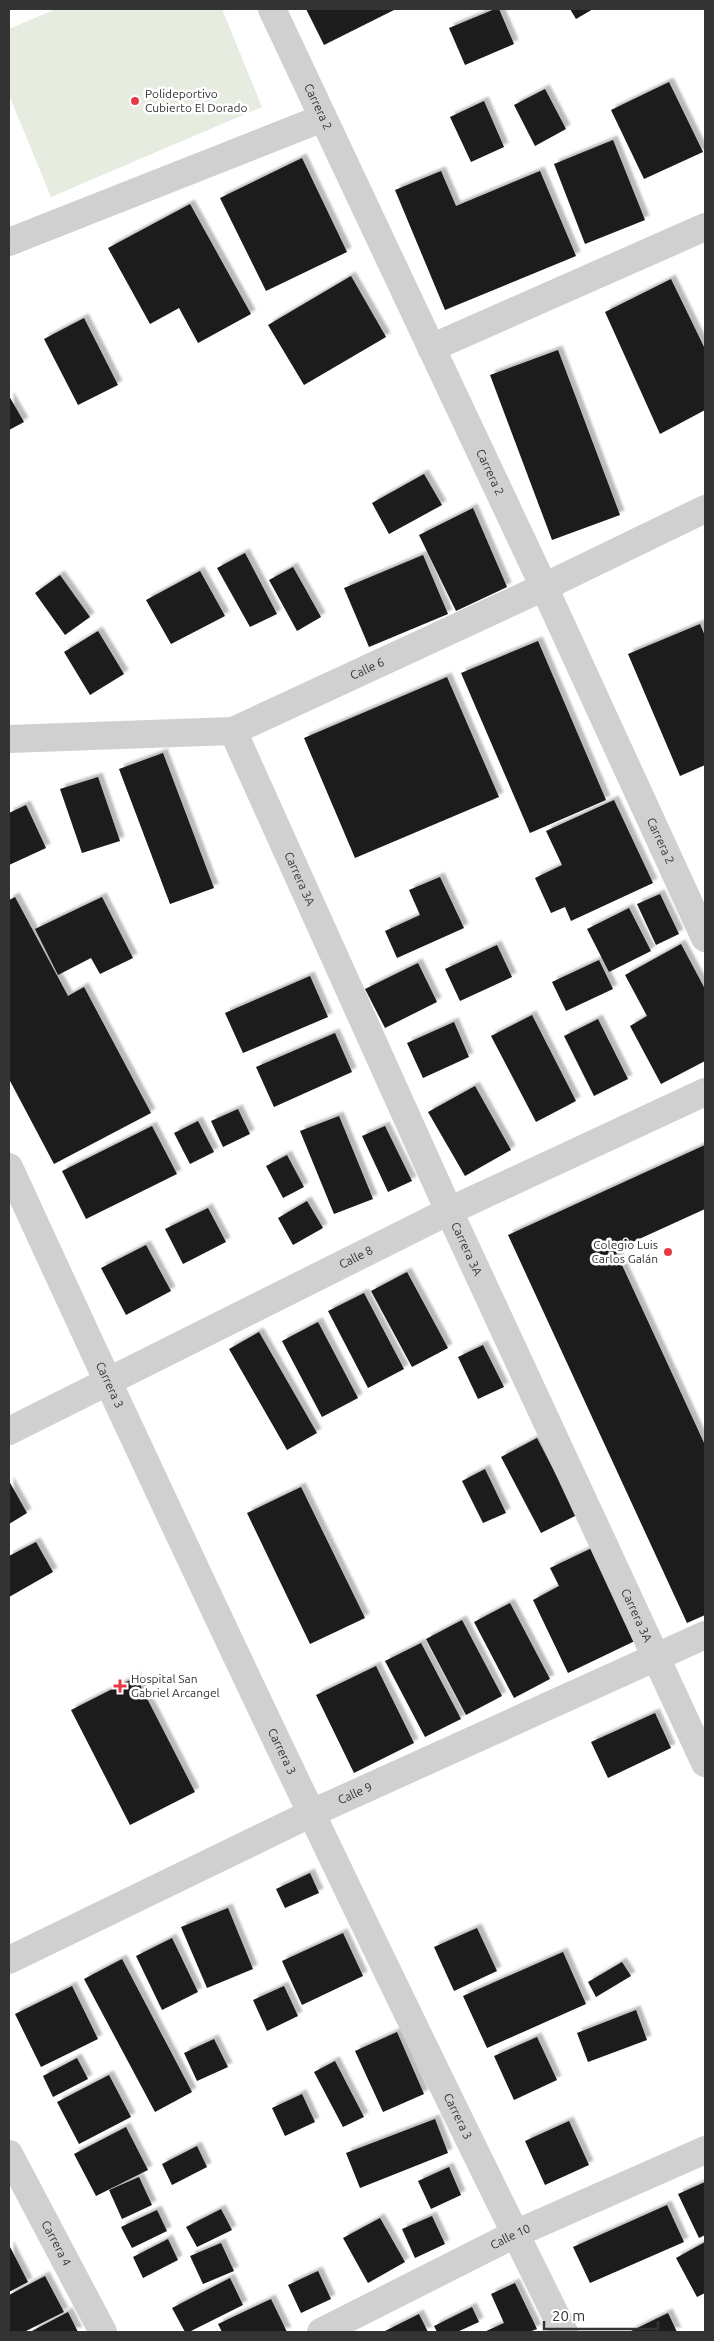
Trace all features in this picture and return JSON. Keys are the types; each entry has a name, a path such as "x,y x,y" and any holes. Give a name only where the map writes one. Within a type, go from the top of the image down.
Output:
{"street":[{"name":"Carrera 2","path":"272,9 544,587 705,938"},
{"path":"9,242 323,118"},
{"path":"432,348 705,227"},
{"name":"Calle 6","path":"9,739 233,731 544,587 705,509"},
{"name":"Carrera 3A","path":"233,731 449,1211 705,1763"},
{"name":"Calle 8","path":"9,1431 449,1211 705,1092"},
{"name":"Carrera 3","path":"9,1167 107,1382 312,1814 564,2332"},
{"name":"Calle 9","path":"9,1960 312,1814 705,1635"},
{"name":"Calle 10","path":"322,2332 515,2234 705,2150"},
{"name":"Carrera 4","path":"9,2154 103,2332"}],"shaded area":[{"name":"Polideportivo Cubierto El Dorado","path":"56,9 222,9 262,107 51,197 9,95 9,29"}],"building":[{"path":"306,9 396,9 324,45"},
{"path":"499,9 514,44 465,65 449,28"},
{"path":"570,9 593,9 576,19"},
{"path":"669,82 703,152 644,179 611,110"},
{"path":"545,89 566,129 535,146 514,105"},
{"path":"484,101 504,147 471,162 450,117"},
{"path":"613,140 645,220 585,244 554,164"},
{"path":"302,158 347,252 266,291 220,198"},
{"path":"441,171 456,206 540,171 576,256 445,310 395,190"},
{"path":"190,204 251,314 198,343 179,308 150,324 108,248"},
{"path":"351,276 386,337 304,385 268,325"},
{"path":"671,279 705,349 705,410 660,434 605,312"},
{"path":"84,318 118,385 78,405 44,339"},
{"path":"558,350 620,515 552,540 490,375"},
{"path":"9,396 24,422 9,430"},
{"path":"424,474 442,505 389,534 372,503"},
{"path":"473,508 507,587 456,611 419,535"},
{"path":"245,553 277,614 250,627 217,568"},
{"path":"423,555 448,614 369,647 344,588"},
{"path":"293,567 321,617 297,631 269,580"},
{"path":"200,571 225,616 171,644 146,600"},
{"path":"60,575 90,617 65,635 35,593"},
{"path":"700,624 705,636 705,765 680,776 628,654"},
{"path":"98,631 124,674 90,695 64,652"},
{"path":"538,641 606,800 530,833 461,673"},
{"path":"447,677 499,797 355,858 304,738"},
{"path":"163,753 214,888 170,904 119,769"},
{"path":"98,777 120,841 82,853 60,789"},
{"path":"614,800 653,883 571,921 565,907 551,913 535,878 562,865 546,831"},
{"path":"26,805 46,848 9,865 9,813"},
{"path":"440,877 464,928 397,958 385,931 420,915 409,890"},
{"path":"660,894 679,934 656,945 637,904"},
{"path":"15,897 68,996 84,987 151,1113 54,1164 9,1079 9,900"},
{"path":"102,897 133,958 100,974 91,958 58,975 35,929"},
{"path":"629,908 651,951 609,972 587,929"},
{"path":"681,944 705,989 705,1061 661,1084 630,1026 647,1016 625,975"},
{"path":"497,945 512,977 460,1001 445,969"},
{"path":"599,960 613,989 566,1011 552,982"},
{"path":"418,963 437,1002 385,1028 365,989"},
{"path":"310,976 328,1017 243,1053 225,1013"},
{"path":"532,1015 576,1101 536,1122 491,1036"},
{"path":"598,1019 628,1079 594,1096 564,1036"},
{"path":"454,1022 469,1057 423,1078 407,1043"},
{"path":"335,1033 352,1072 274,1107 256,1067"},
{"path":"475,1086 511,1150 465,1176 428,1112"},
{"path":"238,1109 250,1134 223,1147 211,1121"},
{"path":"339,1116 373,1199 334,1214 300,1131"},
{"path":"198,1121 214,1152 190,1164 174,1133"},
{"path":"152,1126 177,1174 86,1219 62,1171"},
{"path":"385,1126 412,1181 388,1192 362,1136"},
{"path":"705,1145 705,1209 615,1250 705,1445 705,1615 687,1623 508,1235"},
{"path":"287,1155 304,1187 283,1198 266,1166"},
{"path":"307,1201 323,1228 293,1245 278,1218"},
{"path":"208,1208 226,1242 183,1264 165,1229"},
{"path":"146,1245 171,1291 126,1315 101,1268"},
{"path":"407,1272 448,1348 412,1367 371,1291"},
{"path":"364,1293 404,1369 368,1388 328,1311"},
{"path":"318,1322 358,1398 322,1417 282,1341"},
{"path":"259,1332 317,1433 287,1450 229,1349"},
{"path":"483,1345 504,1387 478,1399 458,1357"},
{"path":"537,1438 577,1515 541,1533 501,1457"},
{"path":"485,1469 506,1513 483,1523 462,1481"},
{"path":"9,1481 27,1513 9,1524"},
{"path":"301,1487 365,1618 310,1644 247,1513"},
{"path":"36,1542 53,1572 9,1597 9,1556"},
{"path":"594,1547 639,1639 568,1673 533,1600 559,1586 550,1568"},
{"path":"510,1603 550,1679 514,1698 474,1622"},
{"path":"462,1620 502,1696 466,1715 426,1639"},
{"path":"421,1643 461,1719 425,1737 385,1661"},
{"path":"376,1666 414,1743 354,1773 316,1695"},
{"path":"136,1677 195,1792 130,1825 71,1710"},
{"path":"655,1713 671,1748 608,1778 591,1742"},
{"path":"310,1873 319,1893 285,1908 276,1889"},
{"path":"228,1908 253,1969 207,1988 181,1927"},
{"path":"477,1928 497,1971 454,1991 434,1947"},
{"path":"343,1933 363,1976 302,2005 282,1961"},
{"path":"172,1938 198,1992 162,2010 136,1956"},
{"path":"563,1952 586,2004 487,2048 463,1996"},
{"path":"122,1959 192,2092 155,2112 84,1979"},
{"path":"622,1962 631,1976 596,1997 588,1982"},
{"path":"72,1986 98,2039 41,2067 15,2014"},
{"path":"284,1986 298,2016 267,2031 253,2000"},
{"path":"636,2010 647,2040 588,2062 577,2033"},
{"path":"397,2032 424,2094 383,2112 355,2051"},
{"path":"537,2037 557,2080 514,2100 494,2056"},
{"path":"214,2039 228,2067 197,2081 184,2053"},
{"path":"77,2058 88,2079 53,2097 43,2076"},
{"path":"335,2061 364,2117 343,2127 314,2072"},
{"path":"109,2075 131,2117 79,2144 57,2102"},
{"path":"302,2094 315,2122 285,2136 272,2108"},
{"path":"435,2119 448,2153 360,2188 346,2153"},
{"path":"569,2121 589,2165 545,2185 525,2141"},
{"path":"126,2127 148,2170 96,2196 74,2154"},
{"path":"197,2146 207,2167 172,2185 162,2164"},
{"path":"449,2167 461,2195 431,2209 418,2181"},
{"path":"139,2177 152,2205 122,2219 109,2190"},
{"path":"705,2182 705,2235 699,2238 678,2194"},
{"path":"667,2205 684,2242 590,2283 573,2247"},
{"path":"221,2209 232,2230 197,2247 186,2227"},
{"path":"157,2210 167,2231 132,2248 121,2227"},
{"path":"432,2216 445,2244 415,2258 402,2229"},
{"path":"380,2218 405,2262 368,2283 343,2238"},
{"path":"168,2239 178,2260 143,2278 133,2257"},
{"path":"705,2242 705,2293 697,2297 676,2258"},
{"path":"221,2243 234,2271 203,2284 190,2256"},
{"path":"9,2245 28,2282 9,2292"},
{"path":"318,2271 331,2299 301,2313 288,2285"},
{"path":"45,2276 64,2312 24,2332 9,2332 9,2295"},
{"path":"230,2278 243,2305 189,2332 185,2332 172,2308"},
{"path":"515,2283 537,2329 529,2332 484,2332 504,2323 491,2294"},
{"path":"271,2299 287,2332 222,2332 218,2324"},
{"path":"472,2307 479,2322 457,2332 437,2332 434,2326"},
{"path":"68,2312 78,2332 30,2332"},
{"path":"668,2313 677,2332 629,2332"},
{"path":"419,2314 428,2332 383,2332"}],"place":[{"name":"Polideportivo Cubierto El Dorado","path":"135,101"},
{"name":"Colegio Luis Carlos Galán","path":"668,1252"},
{"name":"Hospital San Gabriel Arcangel","path":"120,1686"}]}
